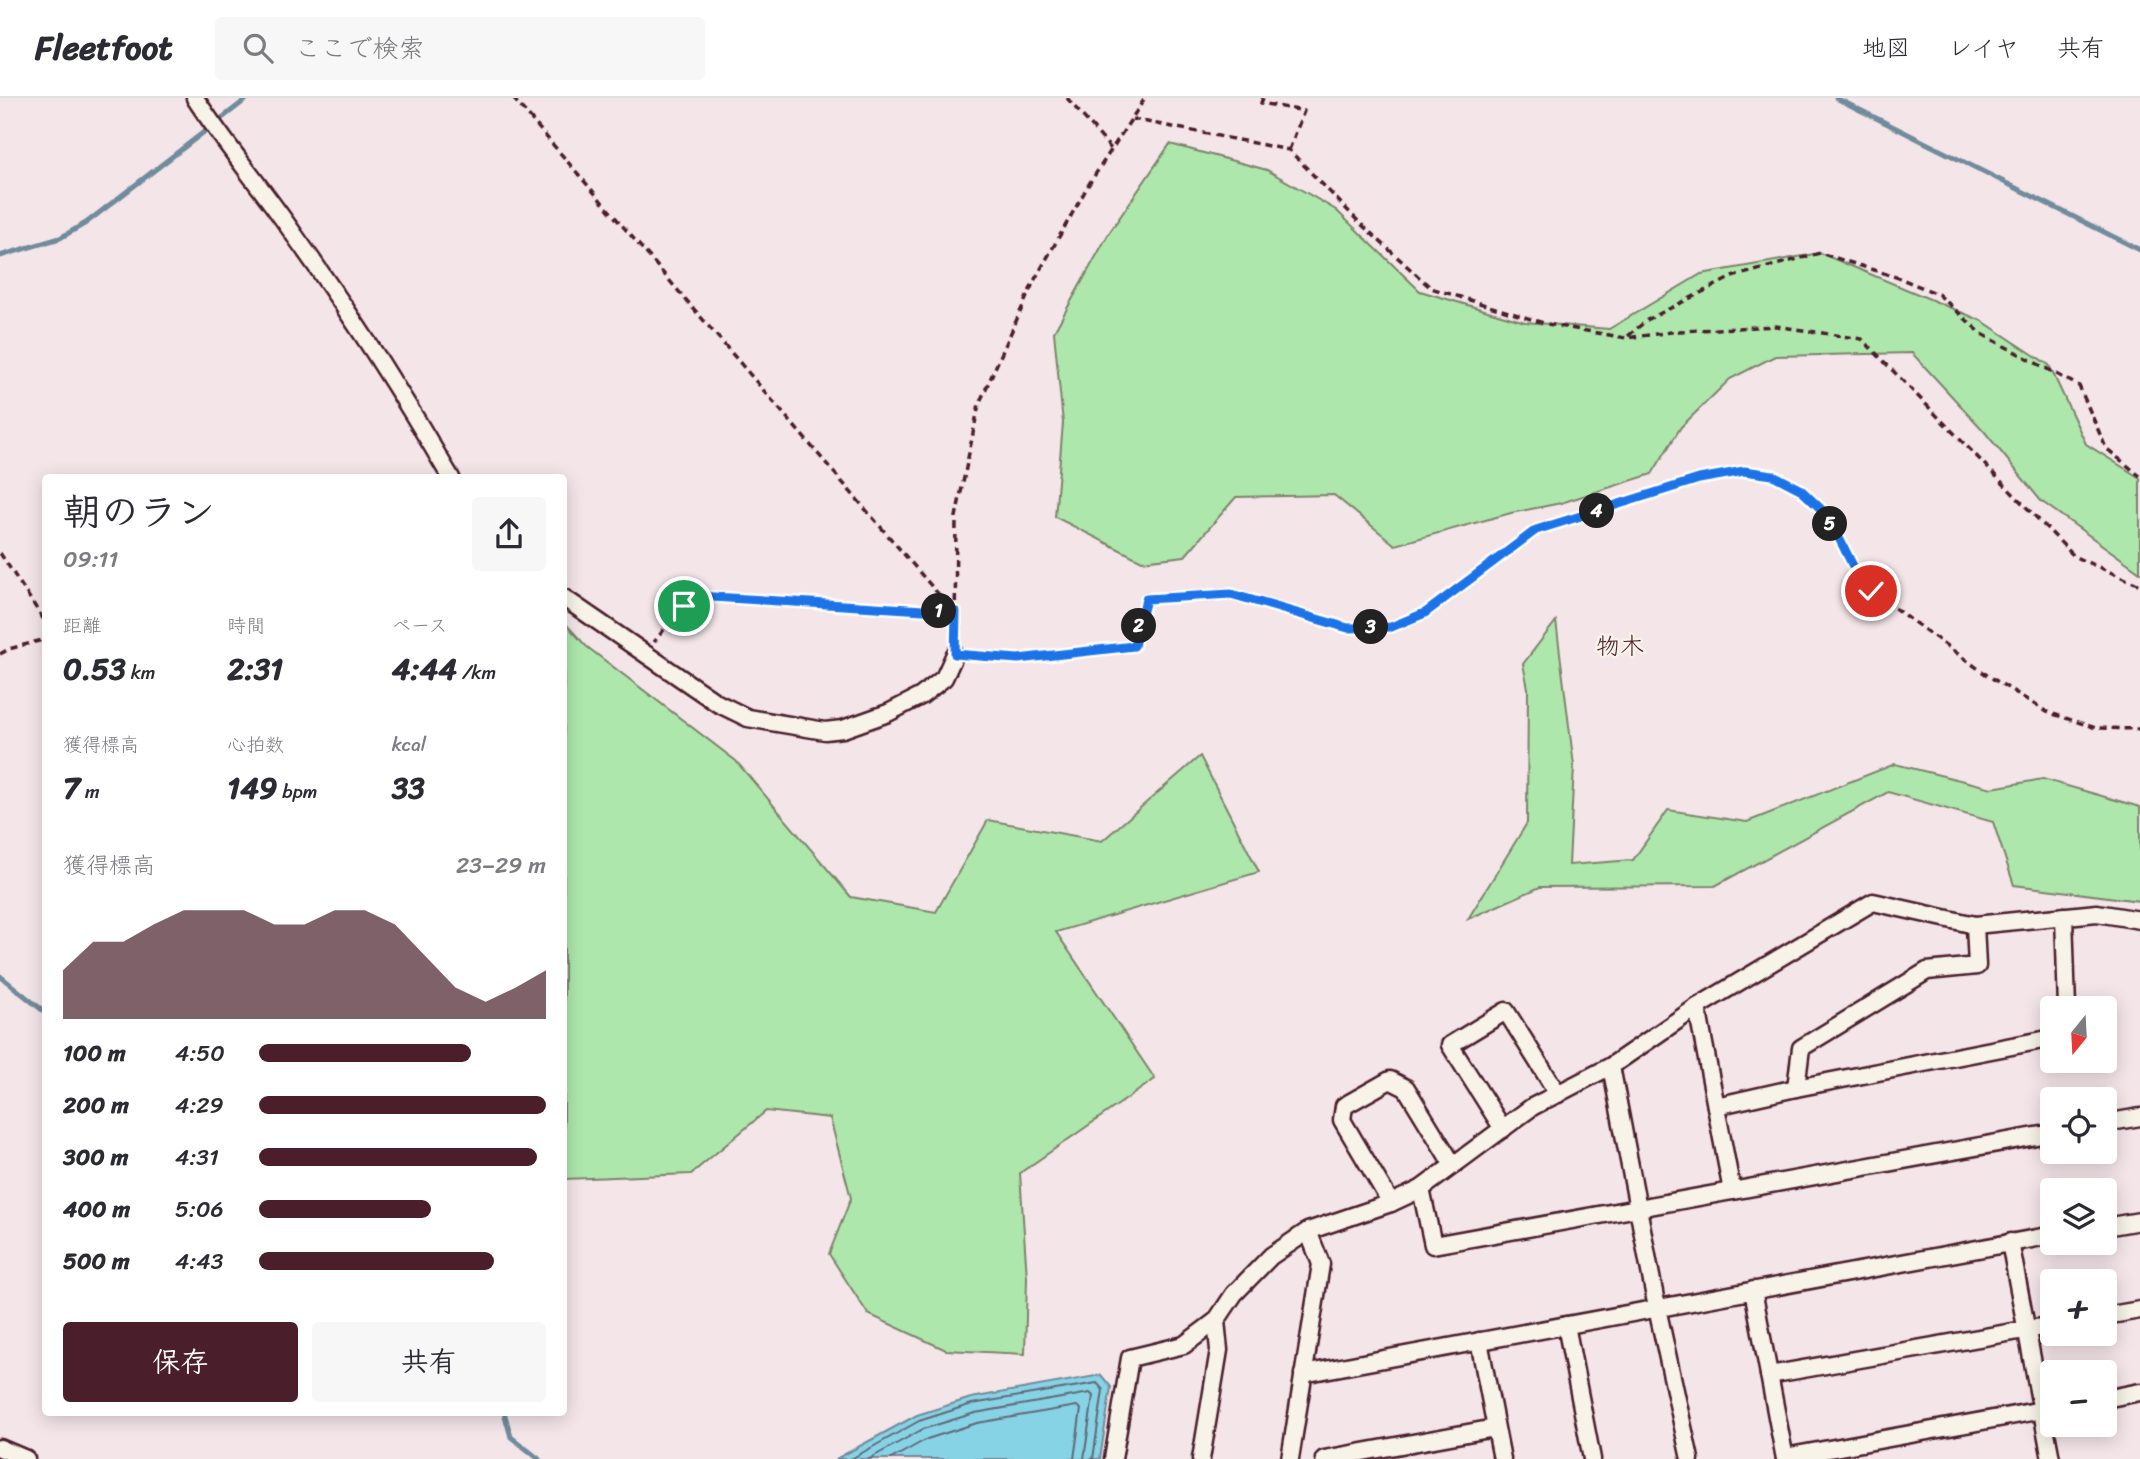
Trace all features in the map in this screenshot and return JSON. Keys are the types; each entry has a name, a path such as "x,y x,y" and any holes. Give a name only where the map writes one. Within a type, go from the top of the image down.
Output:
{"street":[{"path":"195,98 349,314 409,405 449,474"},
{"path":"567,600 718,703 748,718 825,732 843,729 888,713 921,696 944,678 955,654"},
{"path":"1113,1459 1130,1358 1184,1345 1216,1321 1234,1294 1271,1256 1308,1231 1391,1203 1421,1189 1532,1108 1611,1066 1697,1007 1873,902 1975,925 2097,913 2140,920"},
{"path":"2064,916 2067,996"},
{"path":"1796,1088 1801,1048 1927,971 1976,967 1975,925"},
{"path":"1697,1007 1732,1191"},
{"path":"1503,1129 1450,1045 1506,1011 1558,1094"},
{"path":"1716,1107 1796,1088 2040,1041"},
{"path":"1611,1066 1657,1308 1690,1459"},
{"path":"1391,1203 1342,1120 1344,1106 1390,1080 1406,1088 1453,1165"},
{"path":"2117,1121 2140,1117"},
{"path":"1421,1189 1433,1245 2040,1135"},
{"path":"2117,1225 2140,1221"},
{"path":"1290,1459 1321,1264 1308,1231"},
{"path":"1304,1374 2040,1237"},
{"path":"2010,1242 2026,1330 2040,1383"},
{"path":"1752,1290 1785,1458 2040,1410"},
{"path":"2117,1314 2140,1310"},
{"path":"1201,1459 1219,1350 1216,1321"},
{"path":"1566,1325 1592,1459"},
{"path":"1769,1374 2040,1327"},
{"path":"1479,1341 1502,1459"},
{"path":"2117,1397 2140,1392"},
{"path":"1324,1459 1496,1427"},
{"path":"2050,1437 2052,1459"},
{"path":"0,1448 26,1459"}],"path":[{"path":"513,98 933,589 956,612"},
{"path":"1067,98 1112,150"},
{"path":"1145,98 1089,184 1034,281 979,404 956,517 955,654 1018,659 1134,646 1146,599 1231,594 1348,628 1391,627 1425,613 1536,530 1699,479 1744,471 1773,475 1800,489 1821,509 1854,568 1871,591 1987,675 2046,712 2096,727 2140,729"},
{"path":"1263,98 1261,103 1304,111 1289,150"},
{"path":"1132,119 1289,150 1360,223 1431,288 1547,324 1626,338 1679,331 1776,326 1862,339 2075,557 2140,586"},
{"path":"1626,338 1647,320 1732,277 1820,253 1899,278 1938,294 1982,334 2079,386 2106,448 2140,476"},
{"path":"0,553 42,617"},
{"path":"646,652 684,606 697,596 956,612"},
{"path":"0,654 42,640"}],"green space":[{"path":"1170,144 1267,170 1336,210 1420,291 1525,322 1609,329 1701,274 1820,253 1982,321 2049,365 2086,444 2140,478 2140,572 2041,501 1984,431 1912,353 1775,356 1730,379 1681,427 1652,474 1561,503 1511,513 1395,545 1334,495 1236,497 1185,556 1142,561 1055,517 1063,423 1054,332 1109,233"},
{"path":"1556,621 1574,766 1569,865 1633,860 1668,810 1747,822 1895,764 1992,788 2043,779 2140,807 2140,901 2014,885 1993,822 1888,792 1715,886 1540,887 1468,919 1527,823 1528,688 1523,664"},
{"path":"567,625 586,646 736,761 851,897 936,912 988,820 1102,841 1200,756 1259,872 1056,932 1155,1079 1020,1173 1027,1278 1025,1354 946,1350 868,1314 829,1254 851,1198 830,1118 766,1111 691,1174 567,1179"}],"water":[{"path":"1101,1375 1111,1387 1100,1459 836,1459 917,1415 971,1398"}],"waterway":[{"path":"0,256 60,238 86,223 248,98"},
{"path":"1836,98 2140,250"},
{"path":"0,976 42,1010"},
{"path":"505,1416 511,1437 539,1459"}],"district":[{"name":"物木","path":"1620,646"}],"route":[{"path":"684,606 697,596 956,612 955,654 1018,659 1134,646 1146,599 1231,594 1348,628 1391,627 1425,613 1536,530 1699,479 1744,471 1773,475 1800,489 1821,509 1854,568 1871,591"}]}
